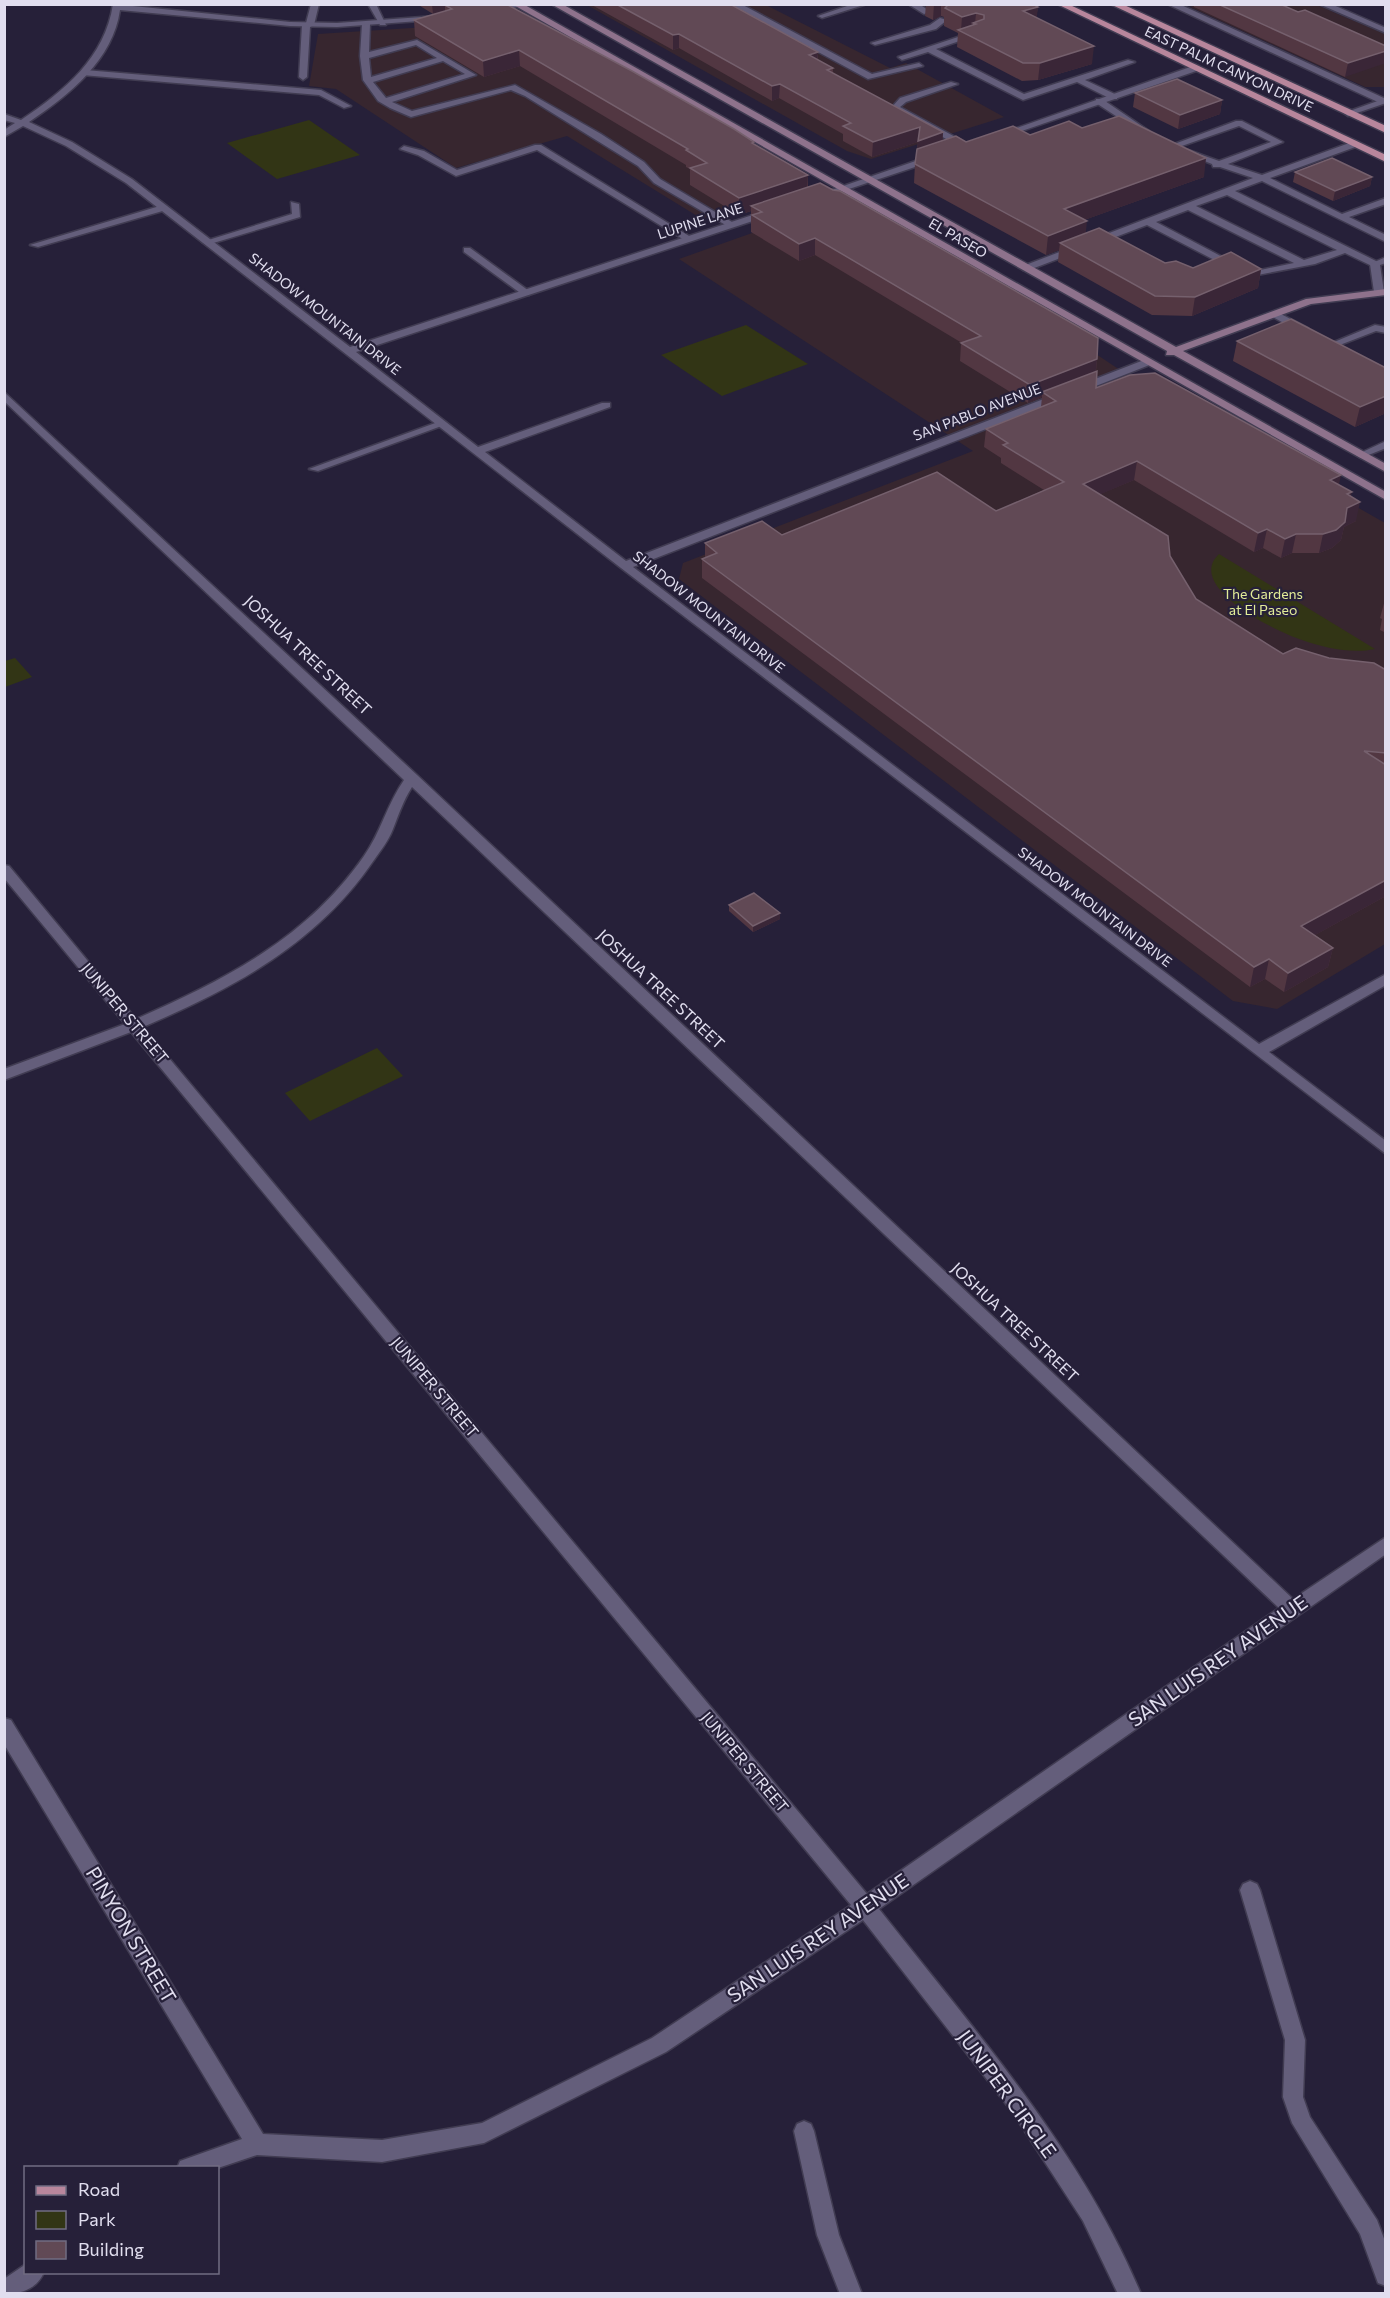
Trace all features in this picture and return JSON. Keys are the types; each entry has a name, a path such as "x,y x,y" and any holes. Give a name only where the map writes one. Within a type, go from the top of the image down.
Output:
{"main road":[{"name":"EAST PALM CANYON DRIVE","path":"1061,4 1386,159"},
{"name":"EAST PALM CANYON DRIVE","path":"1114,4 1386,130"}],"street":[{"path":"303,77 308,25 315,4"},
{"path":"372,4 383,22"},
{"name":"EL PASEO","path":"555,4 1386,469"},
{"path":"734,4 871,78 919,66"},
{"path":"822,16 863,4"},
{"path":"912,4 927,12"},
{"path":"1172,4 1384,101"},
{"path":"1323,4 1386,31"},
{"path":"481,12 521,5"},
{"name":"EL PASEO","path":"521,5 1386,497"},
{"path":"4,134 24,122 85,73 111,36 118,6 230,20 308,25 366,24 447,16"},
{"path":"875,44 933,27 943,20"},
{"path":"366,24 364,73 374,94 386,101 411,114 512,87 528,94 598,136 641,164 657,181 732,225"},
{"path":"902,57 978,34"},
{"path":"365,56 417,42 472,75 386,101"},
{"path":"928,49 1023,97 1131,62"},
{"path":"368,81 445,58"},
{"path":"989,139 1196,68"},
{"path":"85,73 321,93 347,106"},
{"path":"1077,79 1114,97"},
{"path":"954,84 903,100 895,108 967,147"},
{"path":"1348,113 1384,101"},
{"path":"1099,102 1164,142 1216,165 1262,178 1386,239"},
{"name":"SHADOW MOUNTAIN DRIVE","path":"4,117 24,122 72,144 163,208 625,566 1386,1149"},
{"path":"1164,142 1239,123 1279,142 1216,165"},
{"path":"957,150 978,143"},
{"path":"1026,268 1074,252 1110,235 1355,144"},
{"path":"404,149 421,153 456,173 538,147 689,239"},
{"path":"818,196 946,154"},
{"path":"1227,191 1375,264 1386,260"},
{"path":"1341,217 1386,201"},
{"path":"207,242 297,215 294,204"},
{"path":"1188,206 1302,263"},
{"name":"LUPINE LANE","path":"349,351 786,207"},
{"path":"35,246 163,208"},
{"path":"1147,221 1250,275 1345,250"},
{"path":"1110,235 1120,240"},
{"path":"467,250 526,293"},
{"path":"1210,271 1229,264"},
{"name":"SAN PABLO AVENUE","path":"625,566 1174,351 1275,314 1309,302 1382,292 1375,264"},
{"path":"1275,314 1350,354"},
{"path":"1322,340 1375,328 1386,330"},
{"name":"JOSHUA TREE STREET","path":"4,395 1293,1610"},
{"path":"477,451 606,405"},
{"path":"314,469 442,424"},
{"path":"1361,455 1386,444"},
{"path":"4,1075 135,1025 227,982 280,950 319,920 345,891 385,834 396,803 412,778"},
{"name":"JUNIPER STREET","path":"4,869 865,1907"},
{"path":"1260,1051 1386,979"},
{"name":"SAN LUIS REY AVENUE","path":"193,2166 257,2144 382,2151 484,2133 660,2045 865,1907 1386,1544"},
{"name":"PINYON STREET","path":"4,1726 257,2144"},
{"path":"1250,1890 1295,2040 1293,2097 1302,2123 1369,2228 1386,2275"},
{"name":"JUNIPER CIRCLE","path":"865,1907 1020,2106 1091,2213 1131,2294"},
{"path":"804,2131 828,2235 851,2294"},
{"path":"4,2292 30,2274"}],"shaded area":[{"path":"1199,4 1317,5 1385,34 1385,87 1365,87 1190,7"},
{"path":"587,5 766,5 890,68 906,63 1004,117 871,159 847,151"},
{"path":"443,26 800,185 702,219 567,136 456,168 336,89 309,86 318,34"},
{"path":"834,204 1099,356 1144,386 1385,523 1385,944 1277,1009 1233,1001 679,579 683,563 973,451 679,259"}],"green space":[{"path":"309,120 360,155 277,179 227,143"},
{"path":"746,325 808,364 722,396 661,355"},
{"name":"The Gardens at El Paseo","path":"1219,554 1375,649 1348,650 1320,645 1290,635 1256,618 1223,594 1214,580 1211,567"},
{"path":"15,658 32,677 5,687 5,661"},
{"path":"377,1048 403,1076 310,1121 285,1093"}],"building":[{"path":"506,4 632,71 734,129 754,142 752,143 808,175 739,198 690,168 707,163 686,150 688,149 519,50 483,61 414,20 452,9 445,5"},
{"path":"616,4 730,4 818,52 809,55 833,68 827,70 943,132 918,141 920,127 873,142 843,126 851,123 780,84 772,86 679,34 673,35"},
{"path":"949,4 1033,4 1038,7 1023,11 1094,46 1040,63 1023,63 958,30 976,24 973,23 984,19 984,15 976,13 962,17 945,8"},
{"path":"1218,4 1280,4 1298,12 1305,10 1386,46 1386,51 1348,63"},
{"path":"1177,79 1222,100 1180,115 1135,93"},
{"path":"1119,116 1206,158 1064,209 1087,221 1048,236 915,164 917,149 956,136 966,142 1013,126 1030,135 1069,121 1082,128"},
{"path":"1332,158 1372,177 1335,191 1295,172"},
{"path":"820,183 840,191 1098,338 1097,359 1030,385 961,343 981,336 815,238 799,244 752,215 762,212 751,206"},
{"path":"1099,228 1165,263 1176,261 1193,268 1231,252 1261,269 1195,297 1155,296 1060,243"},
{"path":"1291,319 1386,368 1386,396 1360,407 1237,341"},
{"path":"1097,371 1096,388 1130,375 1155,373 1341,475 1330,480 1352,492 1347,494 1360,502 1347,508 1345,522 1336,530 1323,534 1296,534 1285,539 1267,529 1258,533 1137,461 1083,484 1168,536 1170,556 1196,599 1283,654 1296,648 1329,658 1374,663 1386,670 1386,753 1364,751 1386,765 1386,880 1301,926 1333,948 1288,973 1269,959 1254,967 702,559 717,553 705,543 762,521 782,535 937,472 996,511 1064,482 1003,445 1008,443 986,429 1056,401 1042,392"},
{"path":"754,893 780,913 753,926 729,905"}]}
